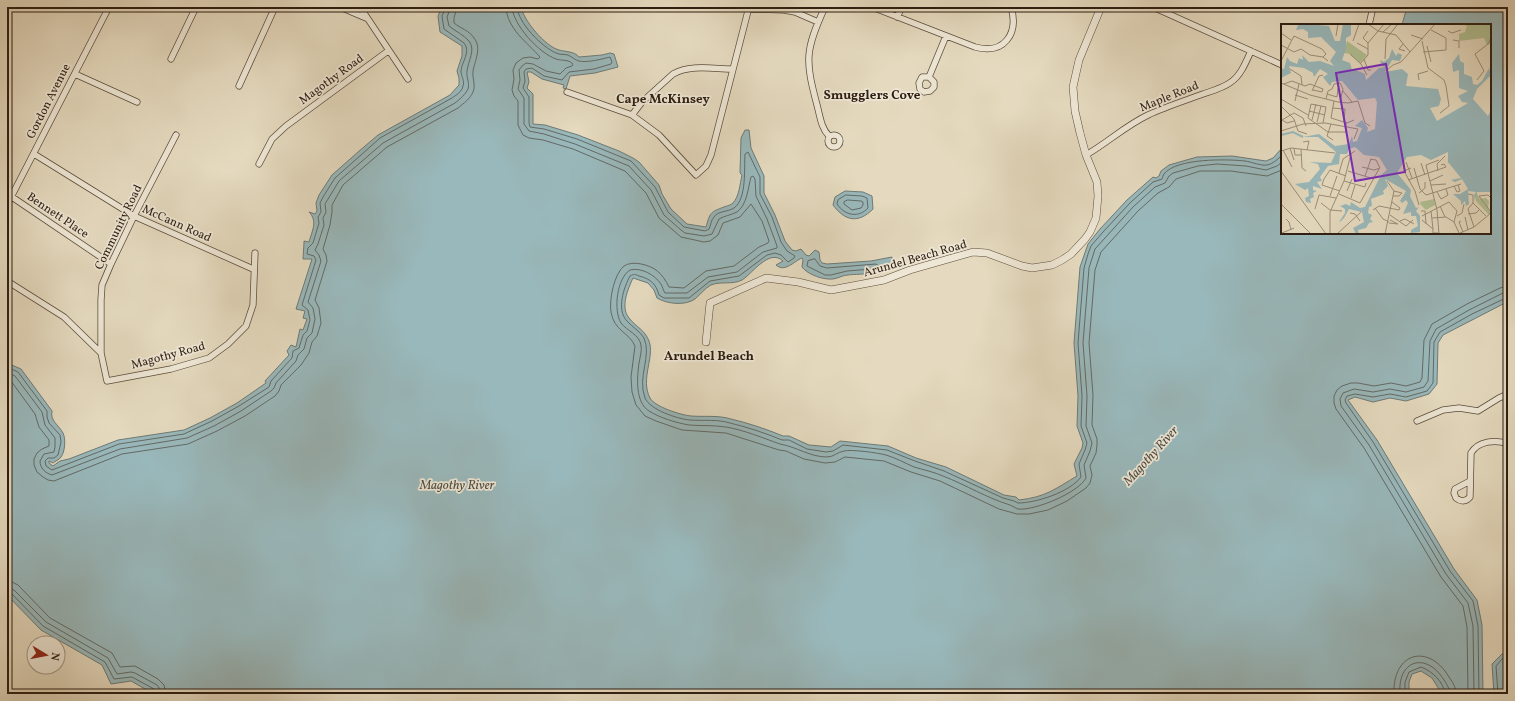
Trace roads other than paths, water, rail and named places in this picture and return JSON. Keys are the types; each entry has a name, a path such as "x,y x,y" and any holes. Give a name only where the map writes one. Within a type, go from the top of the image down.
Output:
{"street":[{"name":"Gordon Avenue","path":"7,205 109,7"},
{"path":"171,59 196,7"},
{"path":"239,86 275,7"},
{"path":"340,7 367,18"},
{"path":"360,7 408,79"},
{"path":"694,7 749,8 790,11 818,22"},
{"path":"825,7 811,37 808,70 823,128 829,136"},
{"path":"872,7 976,48 984,49 996,47 1007,40 1014,27 1014,18 1011,7"},
{"path":"897,17 902,7"},
{"name":"Arundel Beach Road","path":"706,342 710,303 766,278 798,282 831,290 884,280 910,270 979,251 987,252 1022,266 1032,268 1052,265 1062,260 1079,247 1090,232 1096,218 1098,196 1097,182 1086,155 1075,111 1073,87 1075,74 1083,47 1101,7"},
{"path":"1153,7 1281,65"},
{"path":"1369,24 1373,7"},
{"path":"567,92 632,115 659,135 696,175 706,166 711,155 749,8"},
{"path":"929,77 946,36"},
{"name":"Magothy Road","path":"259,164 272,139 286,126 388,51"},
{"name":"Maple Road","path":"1086,155 1148,115 1231,82 1242,69 1251,51"},
{"path":"632,115 642,102 679,71 691,68 733,70"},
{"path":"74,74 137,102"},
{"name":"Community Road","path":"107,381 101,353 102,285 110,264 176,135"},
{"name":"McCann Road","path":"34,154 134,216 254,269"},
{"name":"Bennett Place","path":"12,197 110,264"},
{"name":"Magothy Road","path":"107,381 171,369 209,358 228,344 246,326 253,305 255,253"},
{"path":"7,281 64,317 101,353"},
{"path":"1417,421 1443,410 1459,408 1478,411 1508,394"},
{"path":"1470,481 1471,453 1474,448 1487,442 1502,442 1508,444"}],"water":[{"name":"Magothy River","path":"442,7 521,7 531,26 553,48 572,53 579,57 610,53 614,54 618,67 595,73 570,76 566,89 563,88 564,85 542,79 531,72 527,72 529,82 527,88 533,94 533,124 545,125 578,135 633,158 639,162 659,185 662,194 671,209 687,224 706,227 713,212 733,203 737,197 742,175 740,173 741,138 745,130 749,130 751,148 764,176 764,193 775,215 785,241 792,250 796,251 801,249 806,255 809,256 815,250 819,252 822,263 827,264 871,261 892,257 888,268 883,271 868,274 846,275 835,279 821,278 808,272 802,267 802,258 783,268 776,265 783,261 778,258 772,258 761,263 742,280 711,285 695,299 686,303 671,303 661,300 657,298 654,290 648,283 633,278 626,298 625,309 629,318 643,331 649,341 650,354 646,383 647,391 653,401 669,410 681,414 726,418 744,422 783,436 789,436 809,445 831,447 840,441 888,446 916,458 946,467 1004,495 1016,497 1019,500 1043,495 1077,476 1074,464 1083,443 1077,426 1078,396 1074,343 1080,267 1088,244 1100,229 1127,200 1153,177 1156,178 1159,176 1161,171 1169,165 1197,157 1232,156 1266,161 1273,158 1281,149 1281,234 1491,234 1491,24 1402,24 1407,7 1508,7 1508,300 1505,303 1443,335 1438,343 1437,384 1429,394 1406,401 1390,398 1373,402 1355,397 1348,400 1377,440 1454,569 1477,600 1482,625 1483,694 1442,694 1432,678 1421,671 1412,674 1409,682 1409,694 154,694 131,681 111,684 102,665 66,644 66,635 50,635 41,630 7,595 7,363 21,369 52,411 53,420 63,433 65,442 64,449 60,458 53,463 49,461 49,463 53,466 60,461 118,440 184,430 237,403 266,383 265,381 289,355 287,351 291,345 296,347 300,329 303,330 307,319 303,318 305,311 296,309 312,259 303,259 304,241 309,242 314,226 312,215 309,212 315,214 317,211 316,203 319,195 332,175 378,135 450,95 459,85 457,71 462,56 462,46 440,32 438,16"},
{"path":"845,191 863,192 872,196 873,209 857,219 852,219 842,214 833,205 835,197"},
{"path":"1502,654 1508,654 1508,694 1494,694 1492,664"}],"district":[{"name":"Smugglers Cove","path":"872,94"},
{"name":"Cape McKinsey","path":"663,98"},
{"name":"Arundel Beach","path":"709,355"}]}
